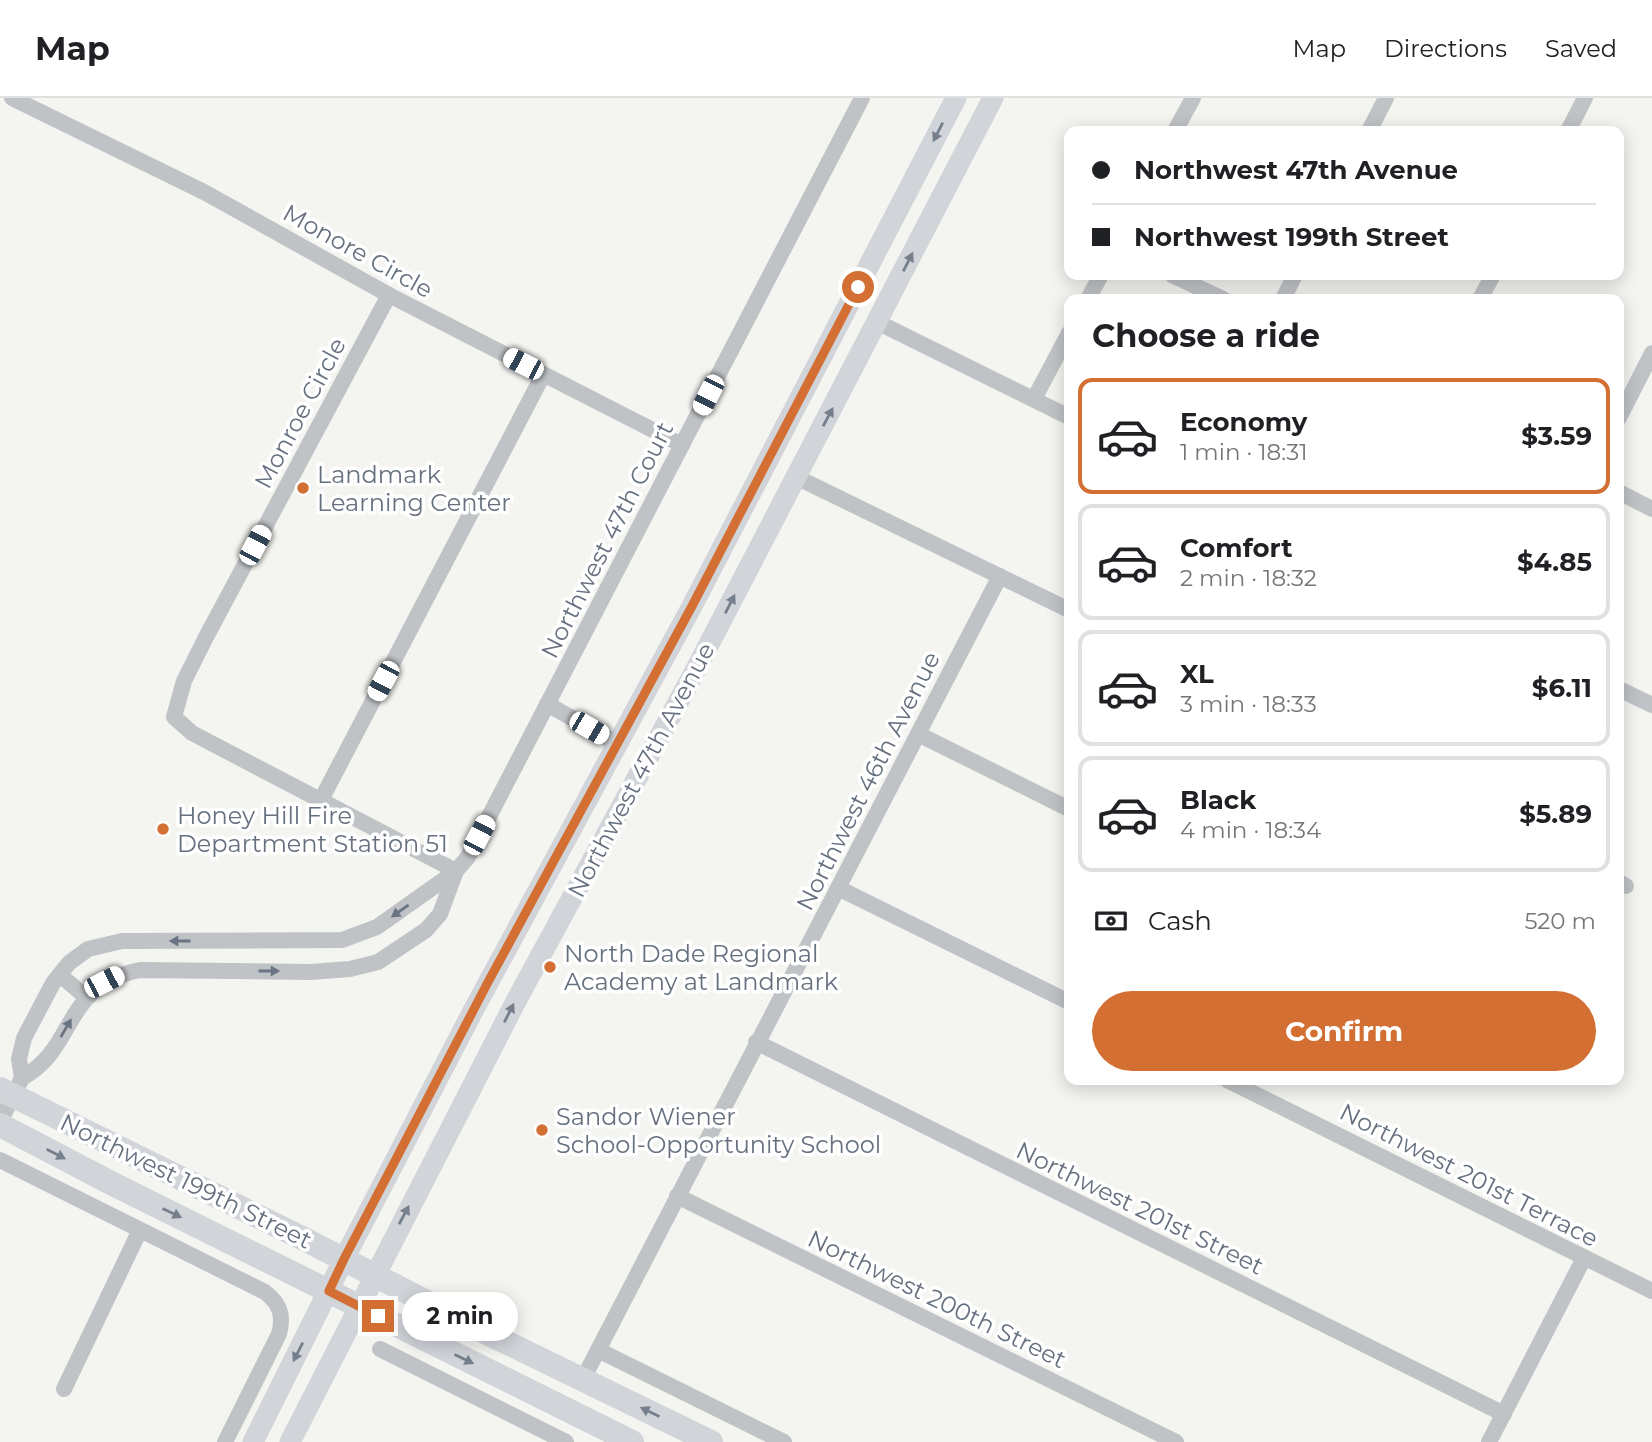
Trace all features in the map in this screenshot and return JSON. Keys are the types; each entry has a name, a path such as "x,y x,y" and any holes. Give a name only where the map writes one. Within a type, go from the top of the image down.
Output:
{"main road":[{"name":"Northwest 47th Avenue","path":"253,1442 344,1259 487,984 618,744 956,98"},
{"name":"Northwest 47th Avenue","path":"290,1442 503,1026 689,683 993,98"},
{"path":"871,262 869,302 877,322"},
{"path":"754,486 776,477 796,477"},
{"path":"575,824 573,852 577,872 582,880"},
{"name":"Northwest 199th Street","path":"12,1087 374,1277 711,1442"},
{"name":"Northwest 199th Street","path":"0,1123 359,1307 632,1442"}],"street":[{"name":"Monore Circle","path":"12,98 204,192 389,295 682,445"},
{"name":"Northwest 47th Court","path":"456,871 468,857 862,98"},
{"path":"1178,126 1192,98"},
{"path":"1371,126 1386,98"},
{"path":"1571,126 1585,98"},
{"path":"1183,280 1212,294"},
{"name":"Monroe Circle","path":"389,295 205,639 184,681 174,717 192,733 456,871"},
{"path":"877,322 1064,414"},
{"path":"1034,399 1064,342"},
{"path":"1624,408 1652,353"},
{"path":"321,800 543,375"},
{"path":"796,477 1064,608"},
{"path":"1624,495 1652,509"},
{"name":"Northwest 46th Avenue","path":"583,1378 1000,576"},
{"path":"1624,691 1652,705"},
{"path":"547,705 618,744"},
{"path":"918,734 1064,807"},
{"path":"0,1123 24,1038 53,983 69,963 88,949 122,941 342,940 377,927 456,871"},
{"path":"12,1087 36,1070 52,1052 86,997 112,978 140,971 351,970 378,962 426,930 440,914 456,871"},
{"path":"838,888 1064,1000"},
{"path":"308,941 310,972"},
{"path":"60,975 86,997"},
{"name":"Northwest 201st Street","path":"756,1042 1504,1413"},
{"name":"Northwest 201st Terrace","path":"1237,1085 1652,1292"},
{"path":"0,1160 265,1292 277,1304 282,1319 279,1334 225,1442"},
{"name":"Northwest 200th Street","path":"677,1196 1176,1442"},
{"path":"64,1389 140,1230"},
{"path":"1489,1442 1584,1258"},
{"path":"380,1349 566,1442"},
{"path":"598,1350 784,1442"}],"place":[{"name":"Landmark Learning Center","path":"303,488"},
{"name":"Honey Hill Fire Department Station 51","path":"163,829"},
{"name":"North Dade Regional Academy at Landmark","path":"550,967"},
{"name":"Sandor Wiener School-Opportunity School","path":"542,1130"}],"route":[{"path":"378,1316 329,1291 487,984 691,608 858,287"}]}
